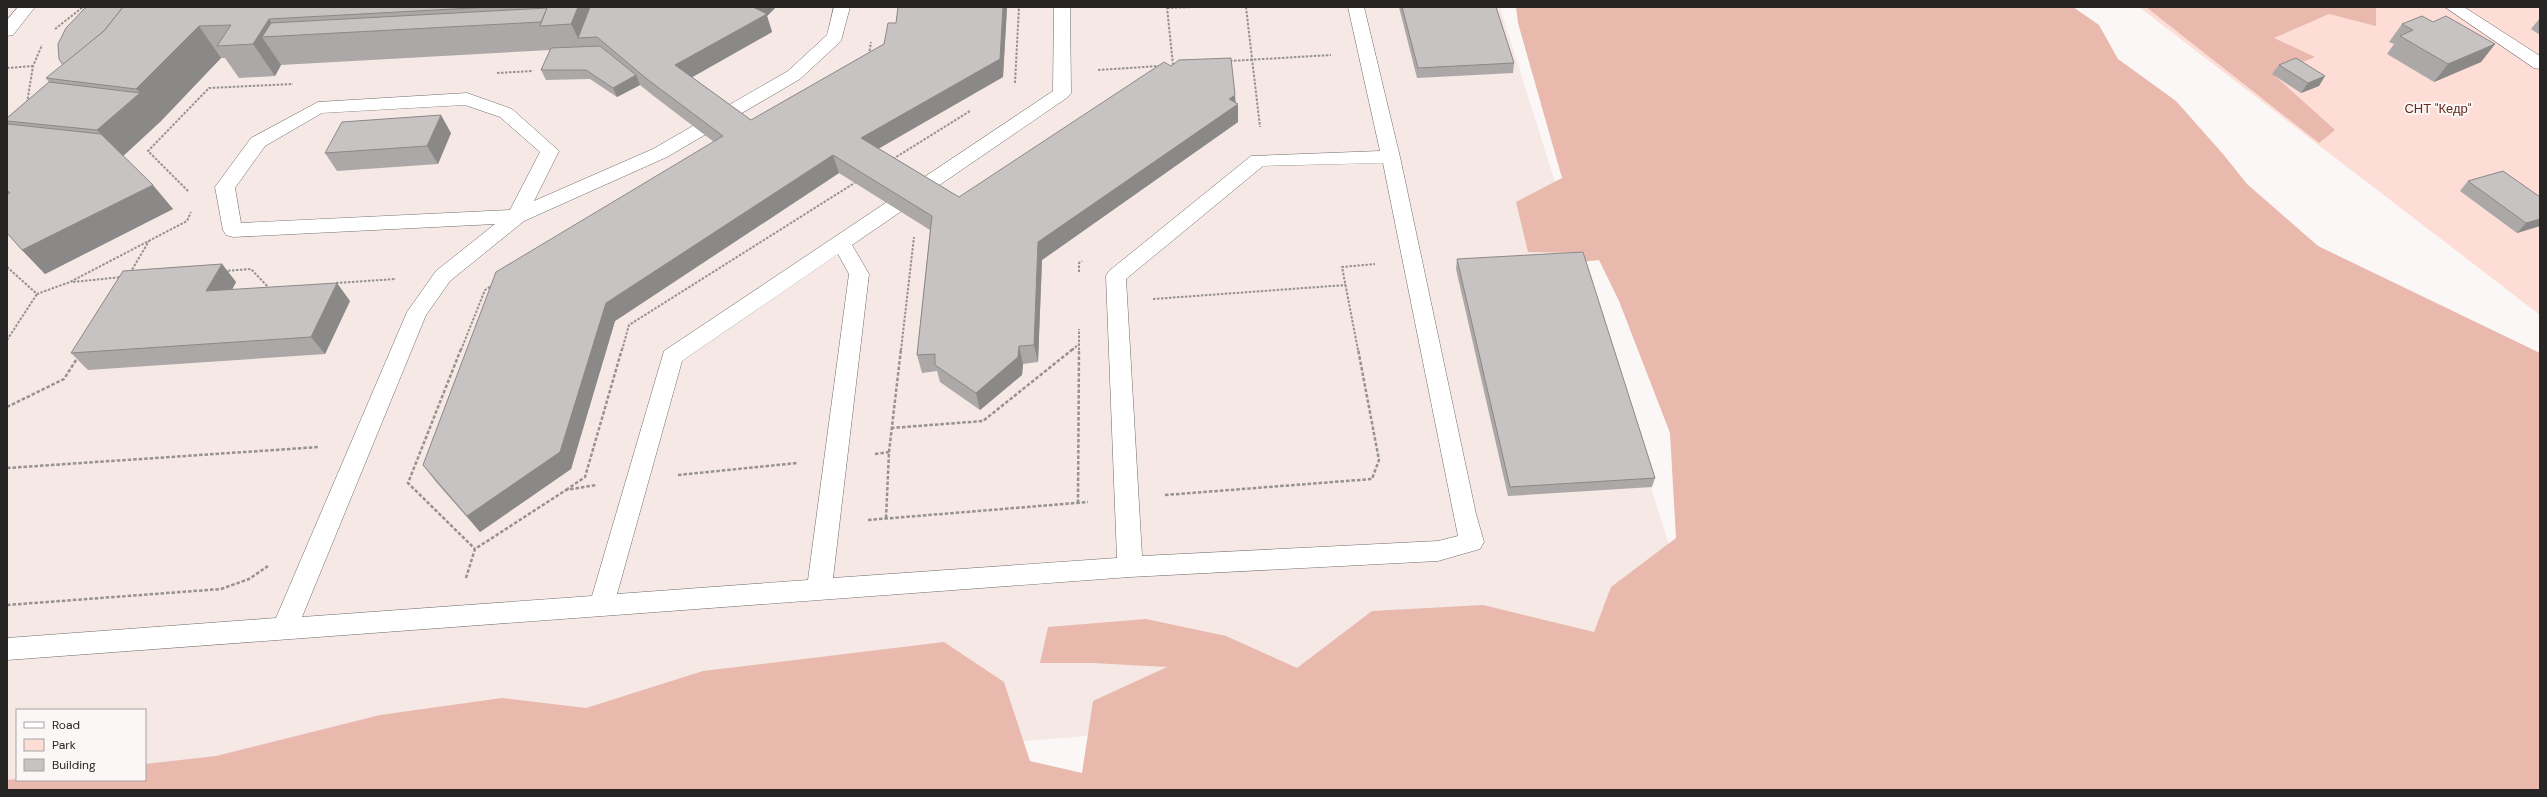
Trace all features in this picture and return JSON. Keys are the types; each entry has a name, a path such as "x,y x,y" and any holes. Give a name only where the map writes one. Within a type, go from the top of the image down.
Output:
{"street":[{"path":"7,31 27,7"},
{"path":"285,627 417,312 443,276 517,216 660,153 794,75 835,37 842,7"},
{"path":"602,604 672,357 1062,93 1062,7"},
{"path":"7,649 285,627 1130,567 1438,551 1472,542 1464,514 1391,156 1356,7"},
{"path":"2453,7 2540,64"},
{"path":"467,98 506,113 550,151 517,216 233,230 225,188 258,142 318,108 467,98"},
{"path":"1130,567 1116,276 1258,160 1391,156"},
{"path":"819,589 859,274 841,242"}],"path":[{"path":"52,32 61,22 83,7"},
{"path":"1173,65 1167,8 1193,7"},
{"path":"868,59 872,37"},
{"path":"25,108 33,66 43,43"},
{"path":"1224,62 1367,52"},
{"path":"1062,72 1180,65"},
{"path":"7,68 33,66"},
{"path":"886,518 891,428 913,238 920,233"},
{"path":"123,284 149,241"},
{"path":"827,526 886,518 1372,479 1379,460 1342,267 1383,263"},
{"path":"220,271 251,269 268,288 276,288"},
{"path":"70,282 135,276"},
{"path":"330,284 400,279 397,286"},
{"path":"475,549 408,483 485,290 499,282"},
{"path":"1153,299 1346,285"},
{"path":"1153,292 1153,307"},
{"path":"7,340 37,294"},
{"path":"891,428 984,421 1079,344"},
{"path":"7,407 64,379 81,352"},
{"path":"7,468 362,444"},
{"path":"1168,489 1172,495"},
{"path":"7,605 221,589 249,579 270,564"}],"shaded area":[{"path":"7,7 1500,7 1713,685 426,790 7,790"},
{"path":"1516,7 2073,7 2099,25 2118,59 2176,101 2223,154 2247,184 2318,246 2540,353 2540,790 7,790 7,780 16,779 16,781 146,781 146,764 216,756 380,715 502,698 586,708 703,671 944,642 1004,682 1030,761 1082,773 1093,701 1167,667 1092,663 1040,663 1048,627 1146,619 1226,636 1297,668 1372,611 1483,605 1594,632 1611,587 1676,538 1670,433 1619,301 1599,260 1581,262 1576,253 1528,252 1516,202 1562,178 1518,23"},
{"path":"2146,7 2376,7 2376,26 2329,14 2274,38 2315,57 2273,74 2335,130 2319,143"}],"green space":[{"name":"СНТ \"Кедр\"","path":"2139,7 2540,7 2540,315"}],"building":[{"path":"87,7 123,7 104,31 63,65 59,59 58,44 66,28"},
{"path":"123,7 490,7 269,19 253,44 217,46 231,25 199,26 136,89 46,78 104,31"},
{"path":"547,7 578,7 571,24 540,26"},
{"path":"590,7 753,7 767,14 675,65 751,120 884,44 888,23 896,23 898,7 1003,7 1000,59 861,138 959,197 1164,62 1171,66 1179,60 1231,58 1235,95 1229,99 1238,104 1038,242 1034,345 1019,346 1018,357 976,393 935,365 935,354 917,355 932,216 833,155 606,303 560,452 467,516 423,465 496,272 723,136 647,79 597,37 578,38"},
{"path":"1402,7 1496,7 1514,63 1418,68"},
{"path":"547,8 541,22 262,37 271,23"},
{"path":"2422,16 2433,22 2446,16 2495,44 2448,64 2400,36 2413,30 2402,24"},
{"path":"600,46 636,75 613,88 586,70 541,70 551,48"},
{"path":"2296,58 2325,76 2308,83 2279,65"},
{"path":"49,82 140,93 97,130 7,121 7,118"},
{"path":"441,115 427,146 325,153 342,122"},
{"path":"8,124 101,134 153,185 22,250 7,233 7,194 10,193 7,190"},
{"path":"2503,171 2540,197 2540,219 2526,223 2468,181"},
{"path":"1583,252 1655,478 1510,487 1457,259"},
{"path":"222,264 206,291 337,283 311,337 71,353 123,271"}]}
